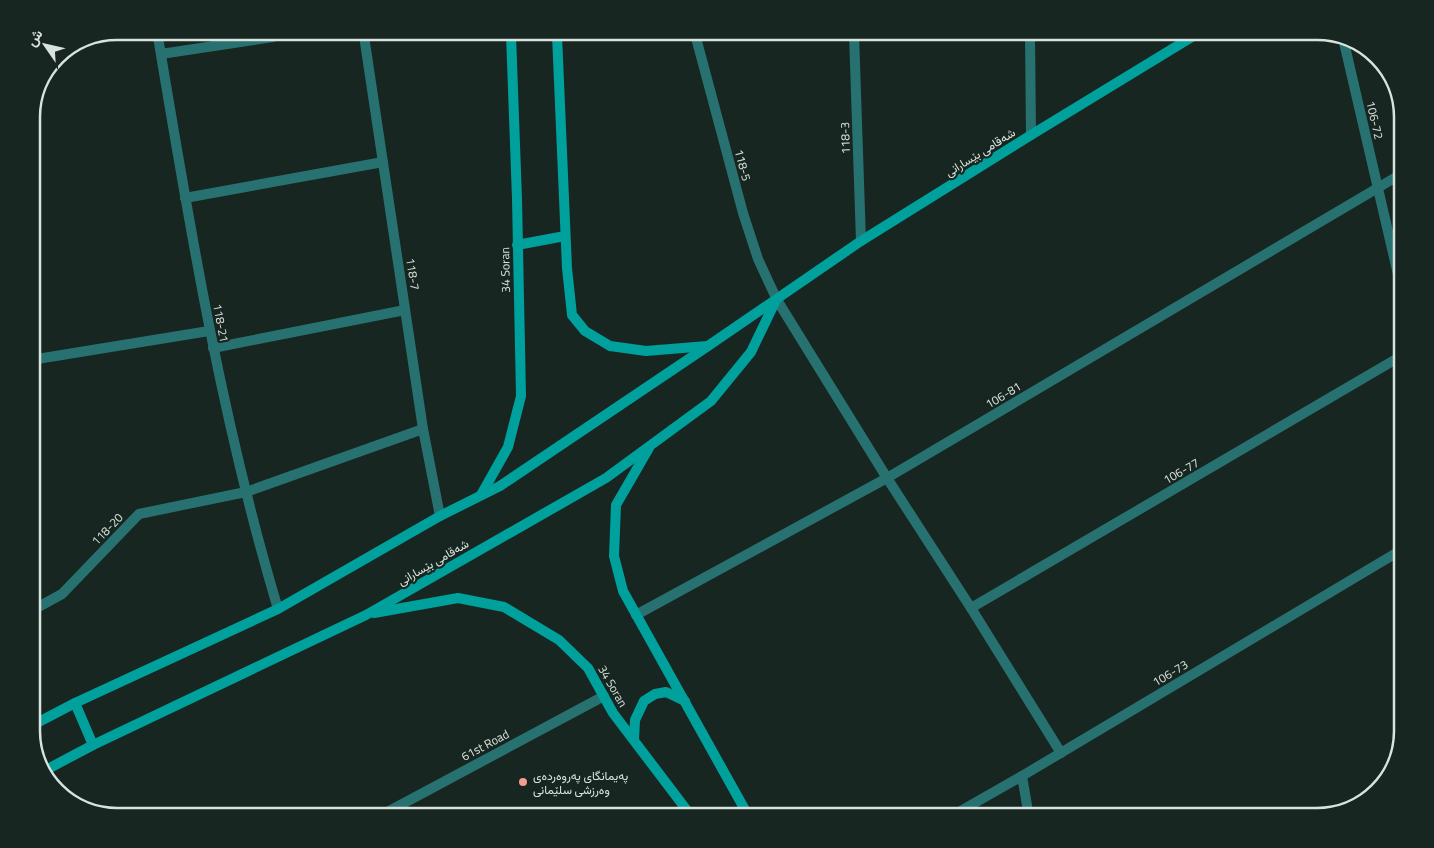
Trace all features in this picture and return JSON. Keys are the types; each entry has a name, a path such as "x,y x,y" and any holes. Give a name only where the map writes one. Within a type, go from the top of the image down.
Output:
{"main road":[{"name":"34 Soran","path":"481,495 508,447 520,396 511,40"},
{"path":"557,40 566,268 572,316 584,331 610,346 646,351 708,346"},
{"name":"شەقامی بێسارانی","path":"40,721 278,608 440,516 500,486 777,300 861,241 1187,40"},
{"path":"517,245 566,236"},
{"name":"شەقامی بێسارانی","path":"49,768 93,745 366,615 606,478 711,401 751,352 777,300"},
{"path":"651,444 616,505 614,556 623,591 744,808"},
{"name":"34 Soran","path":"366,615 458,598 504,607 559,640 588,668 613,713 685,808"},
{"path":"634,740 635,720 644,701 655,694 666,692 685,701"},
{"path":"75,703 93,745"}],"street":[{"name":"118-21","path":"158,40 209,331 258,542 278,608"},
{"path":"160,54 253,40"},
{"name":"118-7","path":"365,40 423,429 440,516"},
{"name":"118-5","path":"697,40 743,213 758,259 777,300 1061,753"},
{"name":"118-3","path":"854,40 861,241"},
{"path":"1030,40 1031,135"},
{"name":"106-72","path":"1345,45 1394,257"},
{"path":"186,198 383,162"},
{"name":"106-81","path":"636,615 887,478 1394,178"},
{"path":"213,348 406,310"},
{"path":"40,359 209,331"},
{"name":"106-77","path":"971,608 1394,360"},
{"name":"118-20","path":"40,606 62,594 139,514 246,492 423,429"},
{"name":"106-73","path":"966,808 1394,554"},
{"name":"61st Road","path":"395,808 604,696"},
{"path":"1022,776 1028,808"}],"place":[{"name":"پەیمانگای پەروەردەی وەرزشی سلێمانی","path":"523,782"}]}
